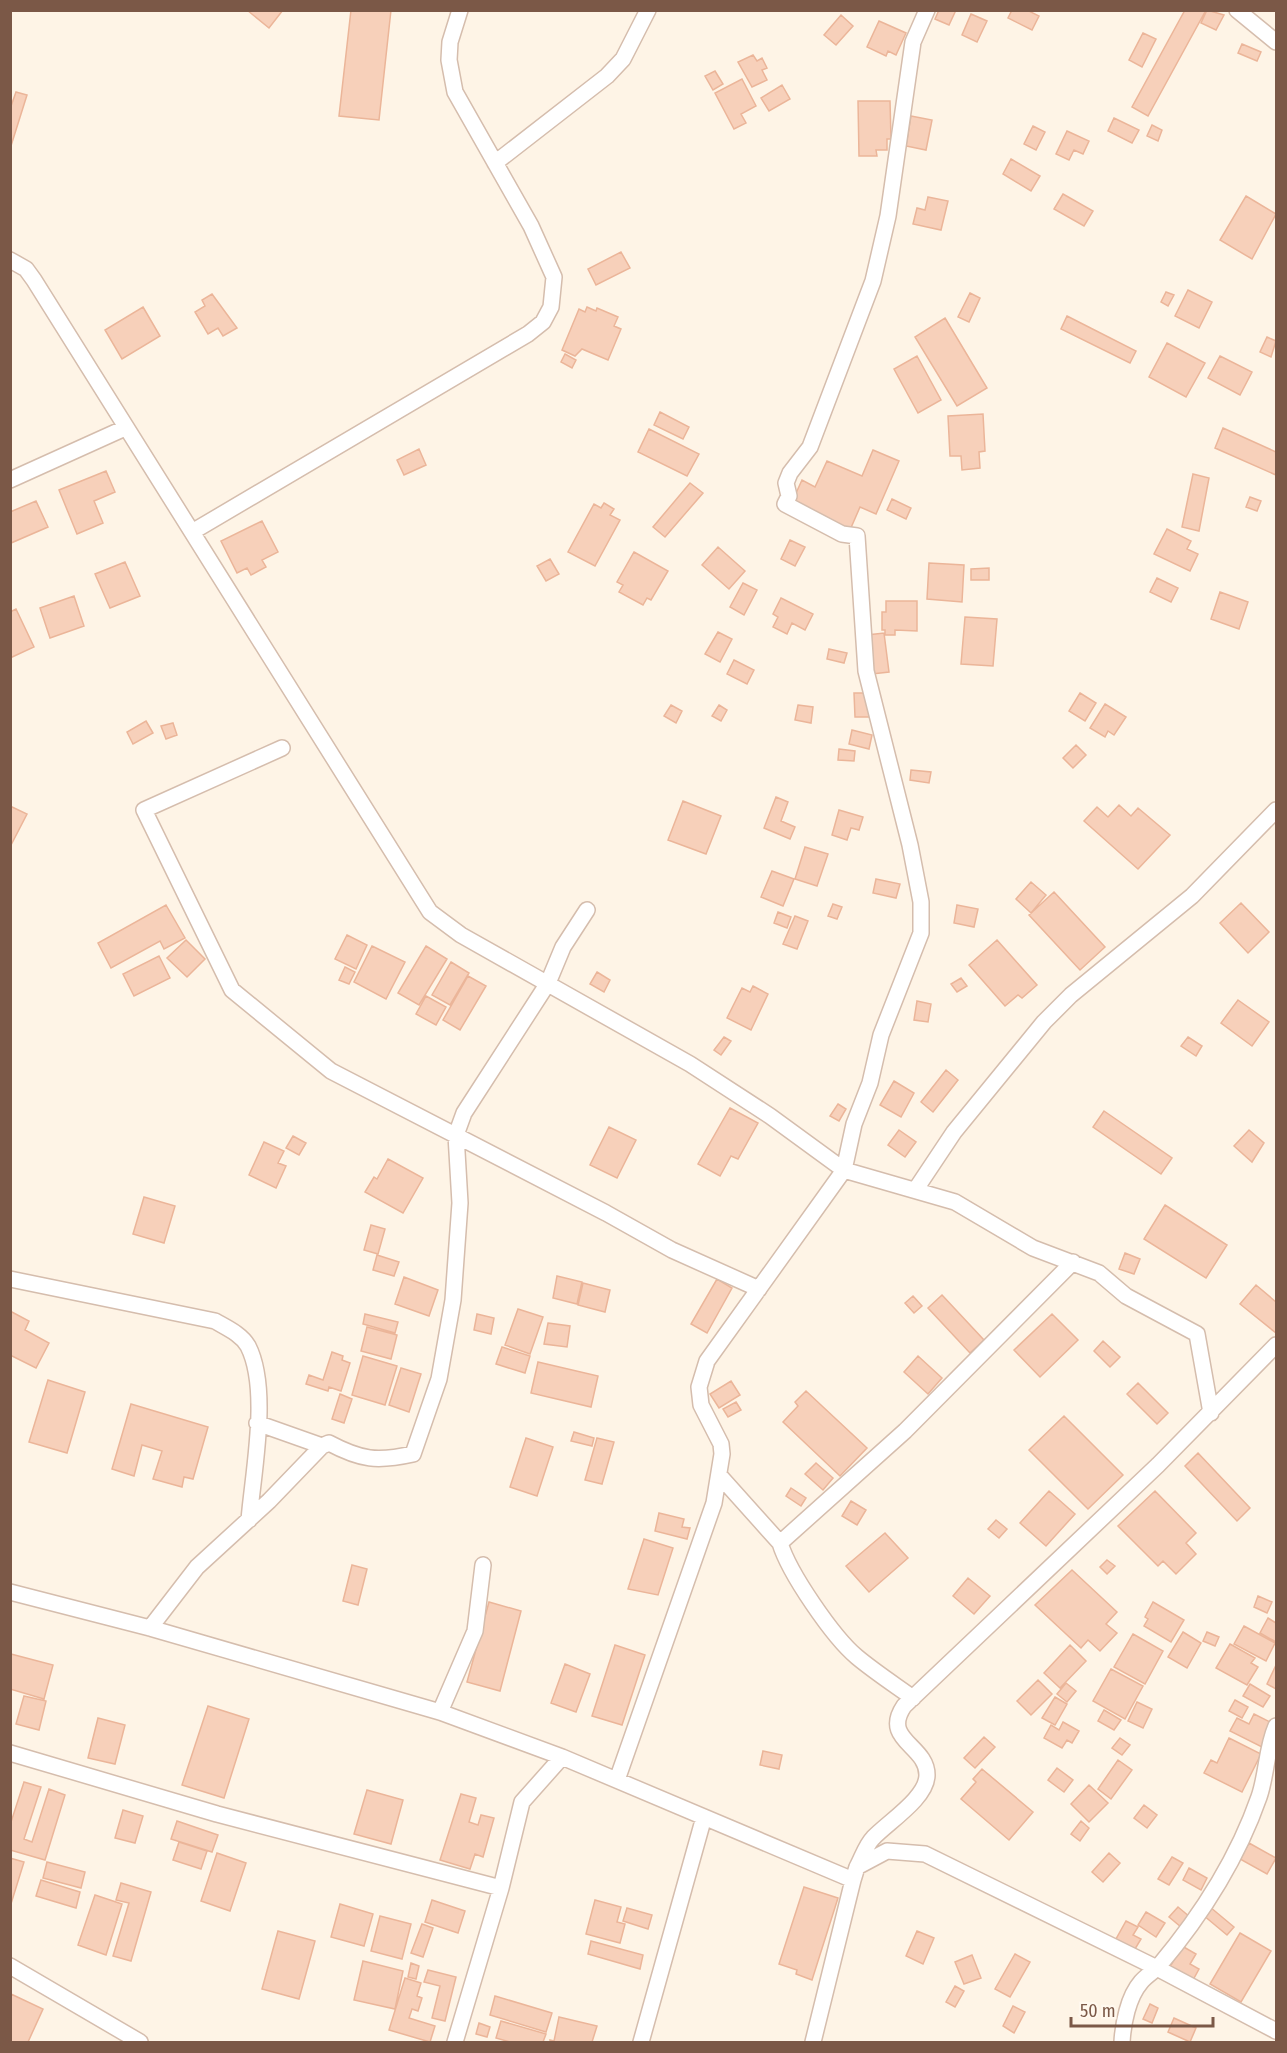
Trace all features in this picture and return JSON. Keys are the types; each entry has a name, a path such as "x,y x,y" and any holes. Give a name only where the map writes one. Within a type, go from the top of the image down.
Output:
{"street":[{"path":"192,532 528,334 543,322 551,307 554,277 531,226 455,92 450,42 460,10"},
{"path":"495,163 607,76 623,59 637,37 648,10"},
{"path":"617,1780 714,1503 722,1454 721,1444 701,1406 699,1387 707,1361 844,1170 854,1124 870,1083 880,1035 921,933 921,902 866,671 856,536 842,534 784,504 789,496 786,483 790,473 810,447 873,281 888,216 913,42 927,10"},
{"path":"1238,10 1276,42"},
{"path":"10,260 26,269 34,280 430,912 460,935 690,1064 770,1116 844,1170 955,1202 1033,1248 1100,1273 1126,1296 1197,1334 1211,1413"},
{"path":"10,480 125,428"},
{"path":"282,748 144,810 232,990 331,1071 672,1250 759,1289"},
{"path":"916,1189 954,1132 1044,1022 1071,995 1192,896 1276,810"},
{"path":"150,1628 197,1567 249,1520 322,1446 329,1443 354,1456 390,1459 413,1454 439,1379 453,1300 460,1203 456,1135 464,1113 548,983 563,947 587,910"},
{"path":"780,1543 904,1431 1073,1262"},
{"path":"10,1279 215,1321 234,1332 247,1345 256,1373 260,1396 249,1520"},
{"path":"813,2043 855,1873 871,1840 901,1813 925,1783 924,1763 899,1732 898,1717 904,1706 1211,1413 1276,1345"},
{"path":"257,1423 322,1446"},
{"path":"718,1475 780,1543 784,1557 826,1622 856,1656 913,1698"},
{"path":"440,1712 475,1631 483,1565"},
{"path":"10,1592 150,1628 440,1712 562,1757 704,1817 855,1873"},
{"path":"1122,2043 1128,2009 1140,1983 1157,1968 1219,1884 1250,1823 1264,1784 1270,1740 1276,1726"},
{"path":"10,1753 218,1814 501,1887"},
{"path":"455,2043 501,1887 522,1802 562,1757"},
{"path":"641,2043 704,1817"},
{"path":"855,1873 887,1851 926,1854 1157,1968 1276,2031"},
{"path":"10,1966 140,2043"}],"building":[{"path":"247,10 283,10 269,28"},
{"path":"351,10 391,10 379,120 339,116"},
{"path":"939,10 956,10 949,25 935,19"},
{"path":"1012,10 1027,10 1039,16 1032,30 1008,18"},
{"path":"1185,10 1206,10 1148,116 1132,107"},
{"path":"1207,10 1224,15 1216,30 1201,23"},
{"path":"971,14 987,21 977,42 962,35"},
{"path":"841,15 853,26 836,45 824,35"},
{"path":"879,21 906,33 896,55 888,51 886,56 867,47"},
{"path":"1143,33 1156,39 1142,67 1129,60"},
{"path":"1242,44 1261,52 1257,61 1238,53"},
{"path":"753,55 757,61 762,58 767,68 762,70 767,80 752,87 738,62"},
{"path":"715,71 723,84 713,90 705,76"},
{"path":"742,79 756,106 741,114 746,123 734,129 715,93"},
{"path":"782,85 790,99 769,111 761,98"},
{"path":"16,92 27,95 10,149 10,109"},
{"path":"858,101 890,101 891,139 887,139 887,150 876,150 877,156 859,156"},
{"path":"911,116 932,120 926,150 906,146"},
{"path":"1114,118 1139,130 1132,143 1108,131"},
{"path":"1152,125 1162,130 1158,141 1147,136"},
{"path":"1033,126 1045,132 1036,150 1024,144"},
{"path":"1067,131 1089,141 1083,154 1074,150 1069,160 1056,154"},
{"path":"1011,159 1040,176 1031,191 1003,174"},
{"path":"1063,194 1093,211 1084,226 1054,209"},
{"path":"1246,196 1276,214 1252,259 1220,240"},
{"path":"928,197 948,201 941,230 913,224 917,208 925,210"},
{"path":"621,252 630,268 596,285 588,269"},
{"path":"1188,290 1212,302 1199,328 1175,316"},
{"path":"1166,292 1174,295 1168,306 1161,302"},
{"path":"970,293 980,298 969,322 958,317"},
{"path":"212,294 237,328 223,336 218,328 208,334 195,312 205,306 202,300"},
{"path":"143,307 160,336 122,359 105,330"},
{"path":"587,307 596,311 597,308 618,317 614,326 621,329 608,360 582,349 575,356 562,350 579,309 585,312"},
{"path":"1067,316 1136,351 1130,363 1061,329"},
{"path":"945,318 987,388 957,406 915,337"},
{"path":"1267,337 1276,341 1271,357 1260,352"},
{"path":"1167,343 1205,363 1186,397 1149,377"},
{"path":"565,354 576,360 572,368 561,362"},
{"path":"917,356 941,400 918,413 894,369"},
{"path":"1220,356 1252,372 1240,395 1208,378"},
{"path":"660,412 689,427 683,439 654,425"},
{"path":"983,414 985,451 979,452 980,468 962,470 961,456 950,456 948,416"},
{"path":"1223,428 1276,452 1276,475 1215,448"},
{"path":"649,429 699,454 687,476 638,452"},
{"path":"419,449 426,465 404,475 397,460"},
{"path":"873,450 899,461 876,514 860,507 850,530 791,504 802,480 815,487 827,461 862,476"},
{"path":"106,471 115,492 94,501 103,523 77,534 59,490"},
{"path":"1193,474 1209,478 1199,531 1182,527"},
{"path":"690,483 703,493 665,537 653,527"},
{"path":"1250,497 1261,501 1257,511 1246,507"},
{"path":"892,499 911,508 906,519 887,510"},
{"path":"36,501 48,527 11,543 10,512"},
{"path":"604,503 614,509 610,515 620,520 595,566 568,552 594,504 601,508"},
{"path":"262,521 278,552 262,560 266,567 251,575 247,568 237,573 221,541"},
{"path":"1167,529 1191,541 1187,549 1198,554 1190,571 1154,554"},
{"path":"790,540 805,547 795,566 781,559"},
{"path":"718,547 745,571 729,589 702,565"},
{"path":"634,552 668,571 651,600 647,598 643,605 619,592 623,585 617,582"},
{"path":"550,559 559,574 546,581 537,566"},
{"path":"125,562 140,596 110,608 95,574"},
{"path":"929,563 964,565 962,602 927,599"},
{"path":"989,568 989,580 971,580 971,569"},
{"path":"1157,578 1178,588 1171,602 1150,592"},
{"path":"743,583 757,590 744,615 730,607"},
{"path":"1220,592 1248,602 1239,629 1211,619"},
{"path":"74,596 84,626 50,638 40,608"},
{"path":"781,598 813,614 805,630 792,623 787,634 773,627 778,617 773,614"},
{"path":"886,601 917,601 917,631 895,630 895,635 885,635 885,630 882,630 882,612 886,612"},
{"path":"16,609 34,647 10,658 10,612"},
{"path":"965,617 997,619 993,666 961,664"},
{"path":"718,632 732,639 720,662 705,654"},
{"path":"884,633 889,672 872,674 867,635"},
{"path":"829,649 847,653 844,663 827,659"},
{"path":"734,660 754,670 747,684 727,674"},
{"path":"854,693 868,693 869,717 855,717"},
{"path":"1080,693 1096,703 1085,721 1069,711"},
{"path":"1105,704 1126,717 1114,735 1108,731 1105,737 1090,728"},
{"path":"671,705 682,711 676,723 664,716"},
{"path":"719,705 727,710 721,721 712,716"},
{"path":"798,705 813,707 811,723 795,720"},
{"path":"146,721 153,733 133,744 127,732"},
{"path":"173,723 177,735 166,739 161,726"},
{"path":"852,730 872,735 869,749 849,744"},
{"path":"1076,745 1086,755 1073,768 1063,758"},
{"path":"839,749 855,751 854,761 838,760"},
{"path":"911,770 931,772 929,783 910,780"},
{"path":"776,797 788,802 781,821 795,827 790,839 764,828"},
{"path":"683,801 721,816 706,854 668,840"},
{"path":"1119,805 1131,816 1138,808 1170,835 1138,869 1084,821 1097,807 1108,817"},
{"path":"10,806 27,814 10,847"},
{"path":"839,810 863,817 859,830 851,828 847,840 832,835"},
{"path":"805,847 828,854 817,886 795,879"},
{"path":"772,871 794,879 783,906 761,897"},
{"path":"876,879 900,884 896,898 873,893"},
{"path":"1031,882 1046,895 1031,913 1016,899"},
{"path":"1054,892 1105,947 1080,970 1029,915"},
{"path":"1241,903 1269,932 1248,953 1220,923"},
{"path":"833,904 842,907 837,919 828,916"},
{"path":"166,905 185,938 164,949 160,941 111,968 98,943"},
{"path":"957,905 978,909 974,927 954,923"},
{"path":"778,912 791,917 787,928 774,923"},
{"path":"795,916 808,921 797,949 783,944"},
{"path":"347,935 367,945 356,969 335,959"},
{"path":"186,940 205,959 187,977 167,958"},
{"path":"997,940 1037,985 1022,998 1018,995 1005,1006 969,965"},
{"path":"372,946 405,962 386,999 354,982"},
{"path":"426,946 447,959 419,1005 398,993"},
{"path":"159,956 170,978 134,996 123,974"},
{"path":"451,962 469,973 450,1005 432,995"},
{"path":"345,967 355,972 349,984 339,980"},
{"path":"597,972 610,980 604,992 590,984"},
{"path":"468,976 486,986 460,1030 443,1020"},
{"path":"961,978 967,986 957,992 951,984"},
{"path":"753,986 768,994 751,1030 727,1018 742,988 750,992"},
{"path":"426,996 446,1007 436,1025 416,1014"},
{"path":"1238,1000 1269,1022 1252,1046 1221,1023"},
{"path":"917,1001 931,1004 928,1022 914,1020"},
{"path":"724,1037 731,1041 721,1055 714,1050"},
{"path":"1188,1037 1202,1046 1196,1056 1181,1046"},
{"path":"946,1070 958,1080 933,1112 921,1102"},
{"path":"894,1081 914,1093 901,1117 880,1105"},
{"path":"838,1104 846,1109 839,1121 830,1116"},
{"path":"730,1108 758,1123 738,1159 731,1156 720,1176 698,1164"},
{"path":"1104,1111 1172,1158 1161,1174 1093,1127"},
{"path":"609,1127 636,1140 617,1178 590,1165"},
{"path":"899,1130 916,1142 905,1157 888,1145"},
{"path":"1249,1130 1264,1143 1252,1162 1234,1146"},
{"path":"293,1136 306,1143 299,1155 286,1148"},
{"path":"264,1142 284,1151 278,1163 286,1166 276,1188 249,1175"},
{"path":"388,1159 423,1178 403,1213 365,1192 374,1177 377,1179"},
{"path":"144,1197 175,1206 164,1243 133,1234"},
{"path":"1165,1205 1227,1245 1206,1278 1144,1239"},
{"path":"371,1225 385,1229 378,1254 364,1250"},
{"path":"1125,1253 1140,1259 1134,1274 1119,1269"},
{"path":"377,1255 399,1262 394,1276 373,1270"},
{"path":"557,1276 582,1282 577,1304 553,1298"},
{"path":"404,1277 438,1290 429,1316 395,1304"},
{"path":"717,1279 732,1288 707,1333 691,1324"},
{"path":"583,1283 610,1290 605,1312 578,1305"},
{"path":"1256,1285 1276,1302 1276,1333 1240,1304"},
{"path":"942,1295 984,1340 970,1353 928,1308"},
{"path":"913,1296 922,1306 914,1313 905,1303"},
{"path":"518,1309 543,1317 530,1354 505,1345"},
{"path":"10,1311 29,1321 25,1330 49,1343 36,1368 10,1355"},
{"path":"365,1314 398,1322 395,1333 363,1324"},
{"path":"477,1314 494,1318 491,1334 474,1330"},
{"path":"1052,1314 1078,1340 1040,1377 1014,1350"},
{"path":"548,1323 570,1326 567,1347 544,1344"},
{"path":"367,1327 397,1335 391,1359 361,1351"},
{"path":"1103,1341 1120,1357 1110,1367 1094,1351"},
{"path":"502,1347 530,1356 525,1373 496,1364"},
{"path":"332,1352 343,1356 342,1360 350,1363 341,1391 329,1387 328,1391 306,1384 309,1375 323,1380"},
{"path":"363,1356 397,1366 385,1405 352,1395"},
{"path":"918,1356 942,1378 928,1394 904,1372"},
{"path":"538,1362 598,1376 591,1407 531,1393"},
{"path":"401,1368 421,1374 409,1412 389,1405"},
{"path":"48,1380 85,1392 67,1453 29,1442"},
{"path":"731,1381 740,1395 719,1408 710,1394"},
{"path":"1138,1383 1168,1413 1157,1424 1127,1394"},
{"path":"806,1391 867,1448 840,1476 783,1422 798,1406 795,1402"},
{"path":"340,1394 352,1399 344,1423 332,1419"},
{"path":"736,1402 741,1410 728,1417 723,1409"},
{"path":"131,1404 208,1427 193,1479 184,1477 182,1487 153,1479 162,1451 142,1445 134,1476 112,1469"},
{"path":"1064,1416 1123,1475 1088,1509 1029,1450"},
{"path":"574,1432 594,1438 592,1446 571,1441"},
{"path":"526,1438 553,1447 537,1496 510,1487"},
{"path":"597,1438 614,1442 602,1484 585,1480"},
{"path":"1198,1453 1250,1508 1237,1521 1185,1466"},
{"path":"816,1463 833,1478 823,1490 805,1474"},
{"path":"791,1488 806,1498 801,1506 786,1496"},
{"path":"1049,1491 1075,1514 1046,1546 1020,1523"},
{"path":"1155,1491 1196,1533 1186,1543 1196,1554 1176,1574 1163,1561 1158,1566 1118,1526"},
{"path":"851,1501 866,1510 857,1525 842,1516"},
{"path":"659,1513 684,1519 682,1527 690,1528 687,1539 655,1531"},
{"path":"996,1520 1007,1529 999,1538 988,1529"},
{"path":"885,1533 908,1558 869,1592 846,1566"},
{"path":"644,1539 673,1548 658,1595 628,1589"},
{"path":"1107,1560 1115,1566 1107,1574 1100,1567"},
{"path":"352,1565 367,1569 358,1605 343,1601"},
{"path":"1072,1570 1117,1612 1106,1624 1117,1633 1100,1651 1088,1640 1081,1648 1035,1605"},
{"path":"968,1578 990,1596 974,1614 953,1596"},
{"path":"1258,1596 1272,1602 1267,1613 1254,1607"},
{"path":"489,1602 521,1611 500,1691 467,1682"},
{"path":"1153,1602 1184,1620 1171,1642 1144,1626 1148,1619 1145,1617"},
{"path":"1268,1618 1276,1623 1276,1642 1260,1633"},
{"path":"1244,1626 1275,1643 1266,1661 1234,1644"},
{"path":"1183,1632 1201,1643 1187,1668 1168,1657"},
{"path":"1207,1632 1219,1637 1215,1646 1203,1641"},
{"path":"1133,1634 1163,1651 1145,1684 1114,1667"},
{"path":"1230,1644 1255,1658 1251,1663 1258,1667 1247,1685 1216,1668"},
{"path":"615,1645 645,1655 622,1725 592,1716"},
{"path":"1070,1645 1086,1661 1060,1688 1044,1673"},
{"path":"11,1654 53,1665 44,1699 10,1689"},
{"path":"565,1664 590,1674 576,1712 551,1703"},
{"path":"1276,1665 1276,1689 1267,1684"},
{"path":"1111,1669 1143,1686 1125,1719 1093,1701"},
{"path":"1038,1680 1052,1694 1031,1715 1017,1701"},
{"path":"1066,1683 1076,1691 1067,1702 1057,1694"},
{"path":"1250,1684 1270,1696 1263,1707 1243,1696"},
{"path":"24,1696 46,1701 39,1730 16,1724"},
{"path":"1055,1697 1067,1704 1055,1725 1042,1718"},
{"path":"1235,1700 1248,1707 1242,1718 1229,1711"},
{"path":"1137,1702 1152,1709 1143,1728 1128,1721"},
{"path":"208,1706 249,1719 224,1798 182,1785"},
{"path":"1104,1710 1121,1720 1114,1730 1098,1721"},
{"path":"1254,1714 1274,1724 1262,1747 1230,1731 1237,1718 1249,1724"},
{"path":"98,1718 125,1725 115,1764 88,1758"},
{"path":"1063,1722 1079,1731 1072,1743 1067,1740 1062,1748 1044,1738 1051,1725 1059,1730"},
{"path":"984,1737 995,1747 975,1768 964,1758"},
{"path":"1120,1738 1130,1745 1122,1755 1112,1748"},
{"path":"1229,1738 1261,1754 1242,1792 1204,1773 1211,1760 1217,1763"},
{"path":"763,1751 782,1755 779,1769 760,1765"},
{"path":"1118,1760 1132,1770 1111,1799 1098,1789"},
{"path":"1057,1768 1073,1780 1064,1792 1048,1780"},
{"path":"982,1769 1033,1812 1009,1840 961,1799 976,1782 973,1779"},
{"path":"24,1782 41,1787 24,1839 32,1842 49,1789 65,1795 45,1860 10,1850 10,1825"},
{"path":"1089,1785 1108,1803 1089,1822 1071,1804"},
{"path":"367,1790 403,1800 391,1844 354,1834"},
{"path":"461,1794 476,1798 469,1822 478,1825 481,1815 494,1818 483,1857 475,1854 470,1869 440,1860"},
{"path":"1144,1805 1157,1815 1147,1828 1134,1818"},
{"path":"123,1810 143,1816 135,1843 115,1838"},
{"path":"177,1821 218,1835 212,1852 171,1839"},
{"path":"1081,1821 1089,1828 1080,1841 1071,1834"},
{"path":"179,1842 207,1851 201,1869 173,1860"},
{"path":"1249,1843 1276,1858 1267,1874 1240,1859"},
{"path":"217,1853 246,1863 230,1911 201,1901"},
{"path":"1109,1853 1120,1863 1103,1882 1092,1872"},
{"path":"1172,1857 1183,1863 1169,1885 1158,1879"},
{"path":"10,1858 24,1862 10,1907"},
{"path":"47,1862 85,1872 81,1888 43,1878"},
{"path":"1189,1868 1207,1878 1201,1890 1183,1880"},
{"path":"41,1880 80,1892 76,1908 36,1896"},
{"path":"121,1883 151,1892 131,1961 113,1956 129,1903 116,1900"},
{"path":"804,1887 838,1898 812,1980 796,1974 797,1970 779,1964"},
{"path":"95,1895 122,1904 106,1955 78,1945"},
{"path":"432,1900 465,1911 458,1933 425,1922"},
{"path":"595,1900 621,1907 617,1922 625,1924 620,1943 586,1934"},
{"path":"340,1904 373,1914 364,1946 331,1937"},
{"path":"1178,1907 1190,1917 1181,1927 1169,1917"},
{"path":"1210,1907 1234,1927 1227,1935 1203,1915"},
{"path":"627,1908 652,1915 648,1929 623,1921"},
{"path":"1146,1912 1165,1923 1156,1937 1138,1925"},
{"path":"380,1916 411,1924 402,1959 371,1951"},
{"path":"1126,1921 1138,1927 1133,1935 1141,1939 1135,1949 1116,1939"},
{"path":"422,1924 433,1928 423,1957 411,1953"},
{"path":"278,1931 315,1941 299,1999 262,1989"},
{"path":"917,1931 934,1938 923,1964 906,1956"},
{"path":"1240,1933 1271,1951 1241,2002 1210,1984"},
{"path":"591,1941 643,1955 640,1969 588,1954"},
{"path":"1182,1946 1196,1954 1190,1964 1199,1969 1193,1980 1170,1967"},
{"path":"1015,1954 1030,1962 1010,1997 995,1989"},
{"path":"972,1955 981,1978 964,1984 955,1962"},
{"path":"363,1961 403,1971 395,2009 354,2000"},
{"path":"411,1963 419,1966 416,1979 408,1977"},
{"path":"428,1970 456,1977 445,2021 432,2018 440,1986 424,1982"},
{"path":"405,1978 421,1983 417,1996 422,1998 418,2011 412,2009 409,2018 435,2026 430,2042 389,2030"},
{"path":"955,1986 964,1991 955,2007 946,2002"},
{"path":"11,1994 43,2009 28,2042 10,2042"},
{"path":"495,1996 552,2013 546,2032 490,2015"},
{"path":"1150,2004 1158,2008 1152,2023 1143,2019"},
{"path":"1013,2006 1025,2012 1014,2033 1003,2026"},
{"path":"559,2017 597,2026 592,2042 550,2042 550,2040 554,2041"},
{"path":"1174,2018 1196,2028 1190,2042 1168,2032"},
{"path":"501,2021 546,2034 543,2042 510,2042 496,2038"},
{"path":"479,2023 490,2027 487,2037 476,2034"}]}
